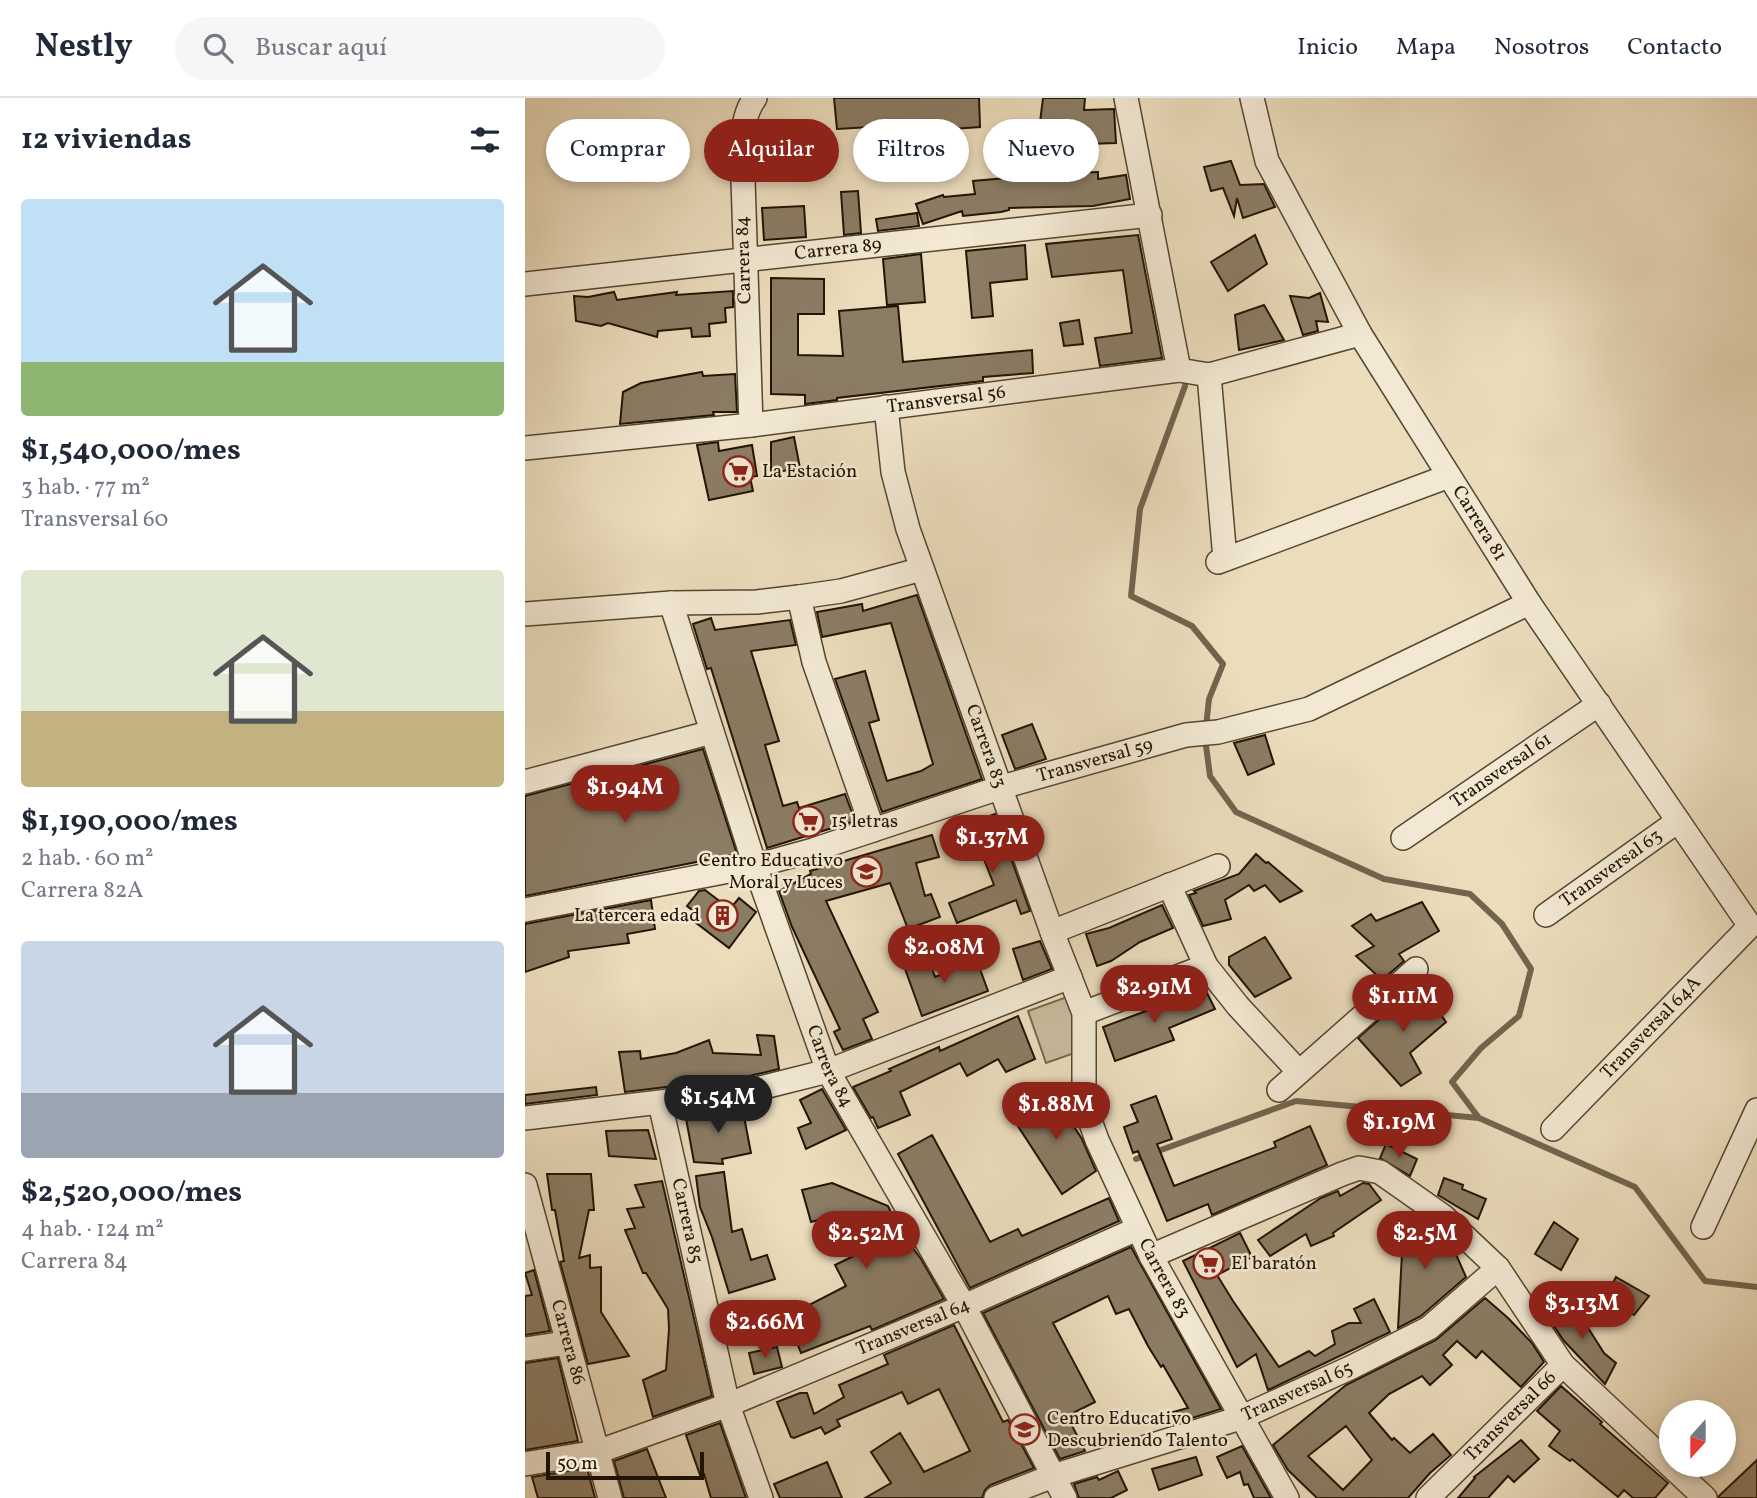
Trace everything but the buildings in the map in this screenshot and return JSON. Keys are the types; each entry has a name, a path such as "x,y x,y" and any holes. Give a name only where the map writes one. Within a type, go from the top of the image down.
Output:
{"street":[{"name":"Carrera 84","path":"751,425 742,149 744,124 755,98"},
{"path":"1126,98 1179,370"},
{"name":"Carrera 81","path":"1252,98 1267,161 1360,334 1529,603 1749,926"},
{"name":"Carrera 89","path":"525,284 1150,215"},
{"name":"Transversal 56","path":"525,448 751,425 1179,370 1209,375 1360,334"},
{"path":"1209,375 1222,561 1449,476"},
{"name":"Carrera 83","path":"887,407 893,472 908,529 1052,932 1084,1013 1084,1087 1087,1112 1137,1229 1287,1498"},
{"path":"525,614 671,603 757,602 841,592 922,569"},
{"path":"799,597 814,662 873,830"},
{"name":"Carrera 84","path":"671,603 755,866 828,1070 964,1307 1065,1498"},
{"name":"Transversal 59","path":"525,910 755,866 1002,787 1186,735 1218,732 1309,709 1529,603"},
{"name":"Transversal 61","path":"1403,838 1598,704"},
{"path":"525,782 712,732"},
{"name":"Transversal 63","path":"1546,915 1678,821"},
{"path":"1052,932 1218,866"},
{"path":"1169,885 1206,965 1238,1006 1300,1072"},
{"name":"Transversal 64A","path":"1553,1129 1749,926"},
{"path":"1084,1013 1206,965"},
{"path":"1279,1090 1416,969"},
{"path":"525,1118 744,1092 828,1070 1070,977"},
{"name":"Carrera 85","path":"660,1103 728,1405 761,1498"},
{"path":"1703,1227 1748,1151 1757,1110"},
{"path":"1151,1256 1342,1174 1359,1168 1380,1172 1444,1217 1498,1268 1563,1364 1705,1498"},
{"name":"Carrera 86","path":"525,1185 610,1498"},
{"name":"Transversal 64","path":"525,1464 597,1452 728,1405 964,1307 1137,1229"},
{"name":"Transversal 65","path":"996,1498 1053,1476 1240,1418 1352,1367 1429,1328 1498,1268"},
{"path":"525,1349 566,1343"},
{"name":"Transversal 66","path":"1428,1498 1563,1364"}],"shaded area":[{"path":"1067,997 1086,1049 1046,1063 1028,1011"}],"waterway":[{"path":"1185,386 1140,509 1131,596 1192,626 1223,664 1209,699 1206,727"},
{"path":"1205,738 1210,776 1236,812 1384,879 1470,894 1502,924 1531,969 1519,1016 1481,1048 1452,1082 1479,1118"},
{"path":"1136,1159 1296,1101 1479,1118 1635,1187 1705,1281 1757,1287"}],"place":[{"name":"La Estación","path":"739,472"},
{"name":"15 letras","path":"808,822"},
{"name":"Centro Educativo Moral y Luces","path":"866,872"},
{"name":"La tercera edad","path":"723,916"},
{"name":"El baratón","path":"1208,1264"},
{"name":"Centro Educativo Descubriendo Talento","path":"1024,1430"}]}
